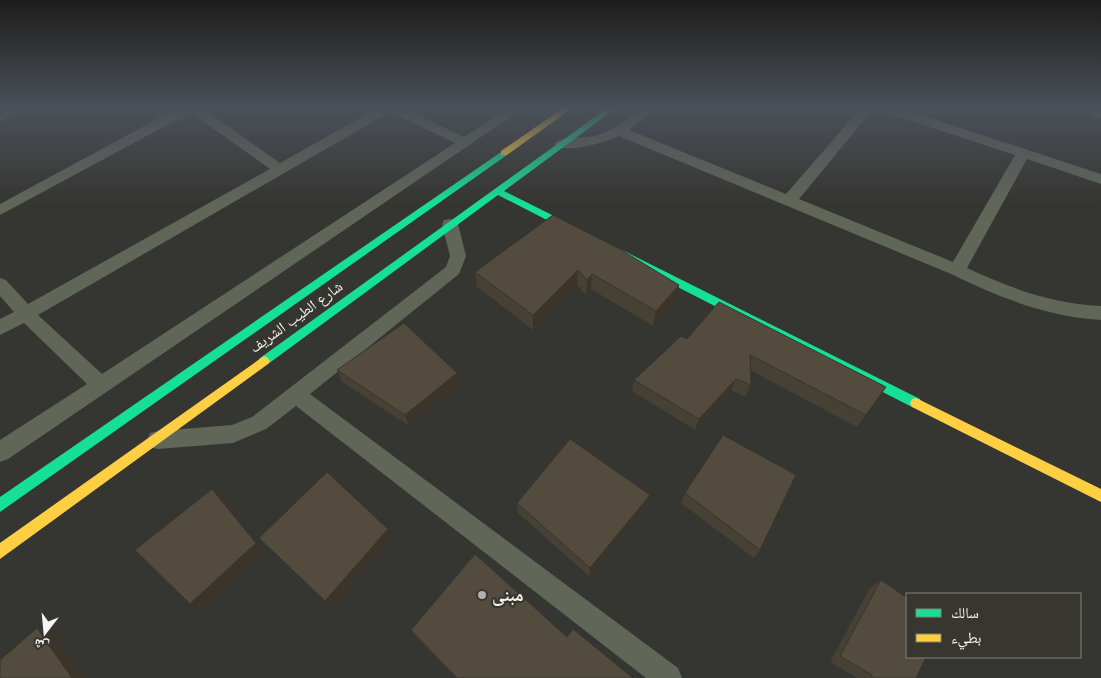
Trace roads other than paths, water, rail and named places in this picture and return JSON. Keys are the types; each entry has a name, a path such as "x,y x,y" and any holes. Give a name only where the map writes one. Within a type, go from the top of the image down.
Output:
{"main road":[{"name":"شارع الطيب الشريف","path":"0,504 522,141"},
{"name":"شارع الطيب الشريف","path":"0,552 450,224 499,192 566,141"},
{"path":"499,192 1101,496"}],"street":[{"path":"0,210 126,141"},
{"path":"239,141 280,169"},
{"path":"0,328 280,169 326,141"},
{"path":"460,141 465,143"},
{"path":"0,452 469,141"},
{"path":"561,144 588,141"},
{"path":"642,141 957,270 1026,302 1052,309 1101,314"},
{"path":"789,200 840,141"},
{"path":"985,141 1101,179"},
{"path":"957,270 1023,153"},
{"path":"152,440 243,432 259,423 453,270 458,256 450,224"},
{"path":"0,284 26,313 101,386"},
{"path":"295,394 668,678"}],"place":[{"name":"مبنى","path":"482,595"}]}
